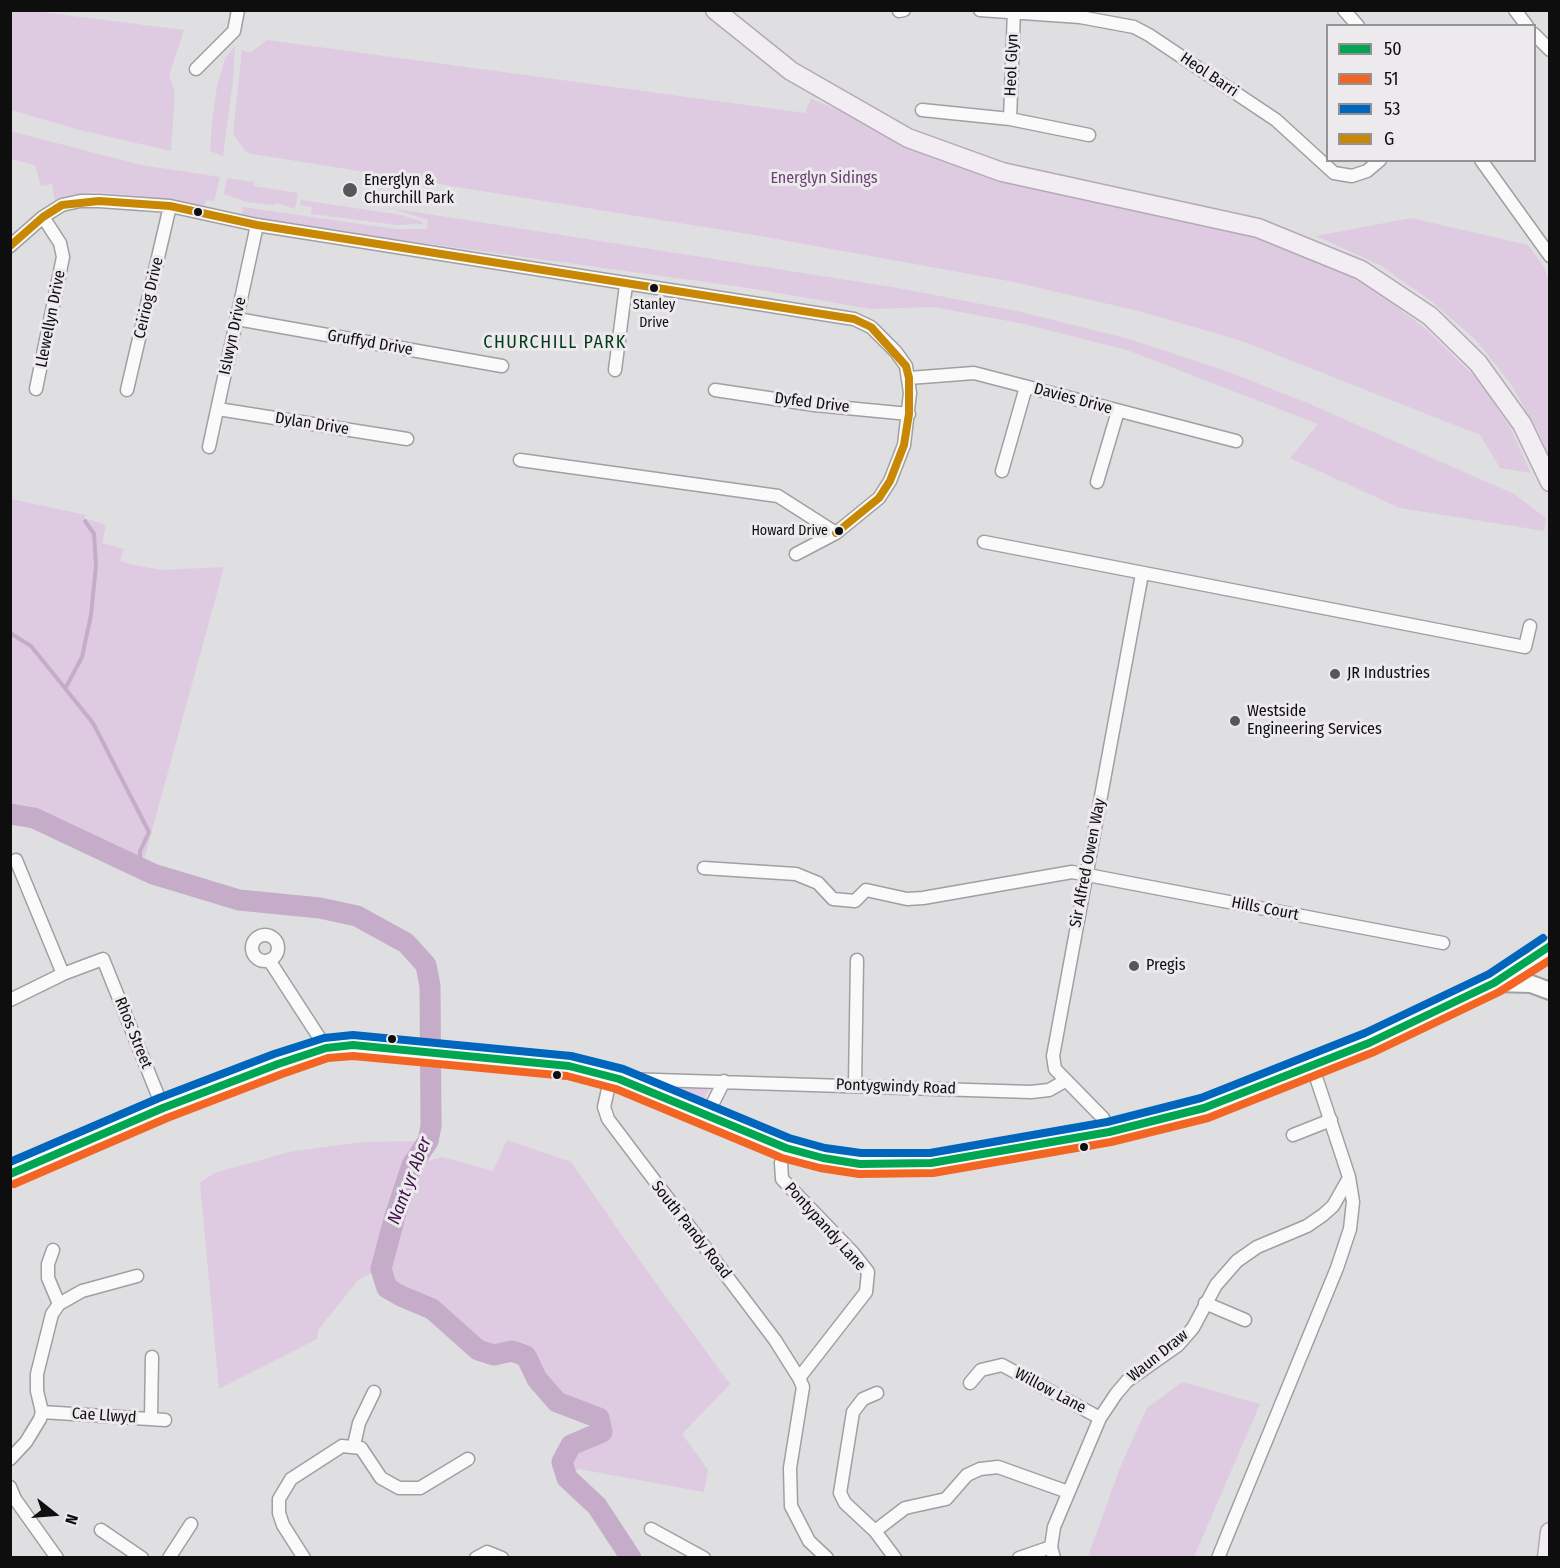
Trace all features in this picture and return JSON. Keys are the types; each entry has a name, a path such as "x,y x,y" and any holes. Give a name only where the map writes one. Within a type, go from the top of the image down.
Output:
{"main road":[{"path":"715,10 791,70 908,138 1002,172 1258,228 1361,270 1423,310 1478,363 1522,424 1550,482"},
{"name":"Pontygwindy Road","path":"10,1174 163,1108 326,1048 353,1045 447,1056 526,1060 569,1066 615,1078 786,1148 823,1158 860,1164 912,1164 1109,1132 1204,1108 1312,1068 1494,983 1534,959 1550,946"},
{"name":"Pontygwindy Road","path":"1494,983 1531,984 1550,991"},
{"path":"1547,1557 1550,1533"}],"street":[{"path":"196,69 234,31 238,10"},
{"path":"899,11 904,10"},
{"name":"Heol Barri","path":"980,10 1106,20 1134,27 1149,34 1276,120 1334,173 1352,177 1366,171 1377,162"},
{"path":"1344,10 1356,24"},
{"path":"1515,10 1526,24"},
{"name":"Heol Glyn","path":"1010,119 1014,11"},
{"path":"1536,36 1550,50"},
{"name":"Heol Glyn","path":"922,110 1010,119 1089,135"},
{"path":"1482,162 1550,256"},
{"path":"10,246 44,217 63,205 80,201 170,206 257,225 626,285 854,319 871,327 896,352 906,366 909,378 909,414 904,445 890,481 879,498 836,533 796,554"},
{"name":"Ceiriog Drive","path":"127,390 170,206"},
{"name":"Llewellyn Drive","path":"36,390 63,257 60,243 44,217"},
{"name":"Islwyn Drive","path":"209,447 257,225"},
{"path":"615,370 626,285"},
{"name":"Gruffyd Drive","path":"237,319 502,366"},
{"name":"Davies Drive","path":"909,378 974,373 1236,441"},
{"path":"1002,471 1026,387"},
{"name":"Dyfed Drive","path":"715,390 815,405 909,414"},
{"name":"Dylan Drive","path":"218,409 407,438"},
{"path":"1097,482 1118,411"},
{"path":"520,460 778,496 836,533"},
{"path":"984,542 1525,647 1530,626"},
{"name":"Sir Alfred Owen Way","path":"1109,1132 1104,1118 1055,1069 1053,1056 1142,574"},
{"path":"10,1000 63,974 16,860"},
{"name":"Hills Court","path":"704,868 796,874 818,883 833,899 855,901 866,890 907,899 1071,872 1443,943"},
{"name":"Rhos Street","path":"63,974 103,959 163,1108"},
{"path":"269,960 326,1048"},
{"path":"855,1085 857,960"},
{"path":"1218,1557 1337,1268 1350,1229 1353,1202 1349,1177 1312,1068"},
{"name":"Pontygwindy Road","path":"615,1078 1031,1092 1049,1090 1065,1081"},
{"name":"South Pandy Road","path":"615,1078 604,1107 608,1119 768,1331 799,1378"},
{"path":"707,1115 724,1081"},
{"path":"1293,1135 1331,1120"},
{"name":"Pontypandy Lane","path":"786,1148 781,1163 782,1179 853,1253 868,1272 866,1292 799,1378"},
{"name":"Waun Draw","path":"1052,1552 1054,1527 1100,1418 1127,1381 1178,1345 1193,1328 1216,1285 1237,1261 1257,1247 1307,1226 1328,1211 1340,1197 1349,1177"},
{"path":"53,1250 48,1264 48,1278 59,1304"},
{"path":"10,1458 26,1442 42,1412 37,1391 37,1374 48,1324 59,1304 82,1291 137,1276"},
{"path":"1205,1304 1245,1320"},
{"path":"151,1419 152,1357"},
{"name":"Willow Lane","path":"970,1383 981,1370 1002,1365 1100,1418"},
{"path":"799,1378 803,1387 790,1468 791,1506 809,1541 827,1557"},
{"path":"354,1445 359,1423 374,1392"},
{"path":"876,1393 863,1399 853,1412 840,1493 845,1503 876,1531 895,1557"},
{"name":"Cae Llwyd","path":"42,1412 165,1420"},
{"path":"304,1557 283,1526 279,1513 279,1499 291,1479 342,1446 354,1445 366,1452 381,1478 399,1488 420,1488 468,1459"},
{"path":"876,1531 905,1508 946,1499 967,1475 980,1469 998,1467 1068,1492"},
{"path":"10,1487 13,1498 57,1557"},
{"path":"169,1557 191,1524"},
{"path":"651,1529 704,1557"},
{"path":"102,1530 142,1557"},
{"path":"476,1557 487,1552 502,1557"},
{"path":"1019,1557 1052,1552"}],"green space":[{"path":"10,11 33,11 184,30 169,75 175,92 171,151 80,130 11,110"},
{"name":"Energlyn Sidings","path":"267,40 805,113 811,99 844,112 883,133 1275,241 1341,271 1376,291 1427,330 1477,379 1510,427 1531,473 1500,468 1480,435 1239,340 1138,311 1014,282 760,236 247,153 233,134 242,50 250,53"},
{"path":"235,46 223,156 210,151 212,121 217,86 225,59"},
{"path":"10,131 141,165 220,177 214,201 206,200 204,207 150,197 95,192 68,195 55,201 52,184 41,186 35,165 11,159"},
{"path":"227,178 254,182 253,186 298,193 295,209 277,203 272,205 246,202 224,194"},
{"path":"301,200 401,215 423,222 422,224 398,225 311,214 312,207 300,205"},
{"path":"243,207 395,229 427,229 428,220 390,208 898,288 1017,311 1129,339 1229,372 1310,404 1514,494 1546,518 1544,531 1400,508 1290,458 1318,424 1127,350 1024,324 934,307 871,309 749,288 372,236 242,215"},
{"path":"1411,218 1528,245 1544,267 1549,281 1549,461 1541,437 1511,384 1475,339 1431,301 1380,265 1316,236"},
{"path":"11,499 86,515 84,518 106,525 102,543 124,549 120,561 161,570 224,567 142,867 34,818 11,814"},
{"path":"651,1084 709,1086 709,1089 705,1097 694,1101"},
{"path":"507,1140 571,1162 730,1384 682,1434 708,1470 704,1492 579,1469 567,1478 562,1462 571,1445 602,1432 599,1418 557,1402 537,1379 526,1356 512,1351 494,1355 478,1350 432,1309 387,1288 381,1269 359,1279 318,1330 317,1339 219,1389 200,1183 214,1173 289,1152 362,1142 428,1141 413,1165 442,1157 493,1171"},
{"path":"1182,1382 1260,1404 1194,1557 1092,1557 1089,1554 1121,1465 1147,1408"}],"waterway":[{"path":"66,687 82,657 91,615 96,565 94,534 85,521"},
{"path":"10,633 31,646 93,723 149,832 140,851 140,867"},
{"name":"Nant yr Aber","path":"10,814 34,818 153,874 239,900 320,908 357,916 406,943 426,965 430,986 431,1126 428,1141 412,1165 395,1216 381,1269 387,1288 432,1309 478,1350 494,1355 512,1351 526,1356 537,1379 557,1402 599,1418 602,1432 571,1445 562,1462 567,1478 597,1506 631,1558"}],"transit line":[{"name":"G","path":"10,246 43,217 62,205 99,201 170,206 257,225 854,319 871,327 906,366 909,378 909,414 904,445 890,481 879,498 836,533"},
{"name":"53","path":"10,1162 159,1098 274,1054 324,1038 353,1035 571,1056 623,1069 789,1138 825,1148 861,1153 930,1153 1107,1122 1201,1098 1365,1033 1489,974 1543,938"},
{"name":"50","path":"10,1174 163,1108 278,1064 326,1048 353,1045 569,1066 619,1079 786,1148 823,1158 860,1164 931,1163 1109,1132 1204,1108 1369,1043 1494,983 1550,946"},
{"name":"51","path":"14,1184 167,1118 282,1074 328,1058 353,1056 567,1076 616,1089 782,1158 820,1168 859,1174 933,1173 1111,1142 1208,1118 1374,1052 1499,992 1550,960"}],"place":[{"name":"Energlyn & Churchill Park","path":"350,190"},
{"name":"Stanley Drive","path":"654,288"},
{"name":"Howard Drive","path":"839,531"},
{"name":"JR Industries","path":"1335,674"},
{"name":"Westside Engineering Services","path":"1235,721"},
{"name":"Pregis","path":"1134,966"}],"district":[{"name":"CHURCHILL PARK","path":"555,343"}]}
